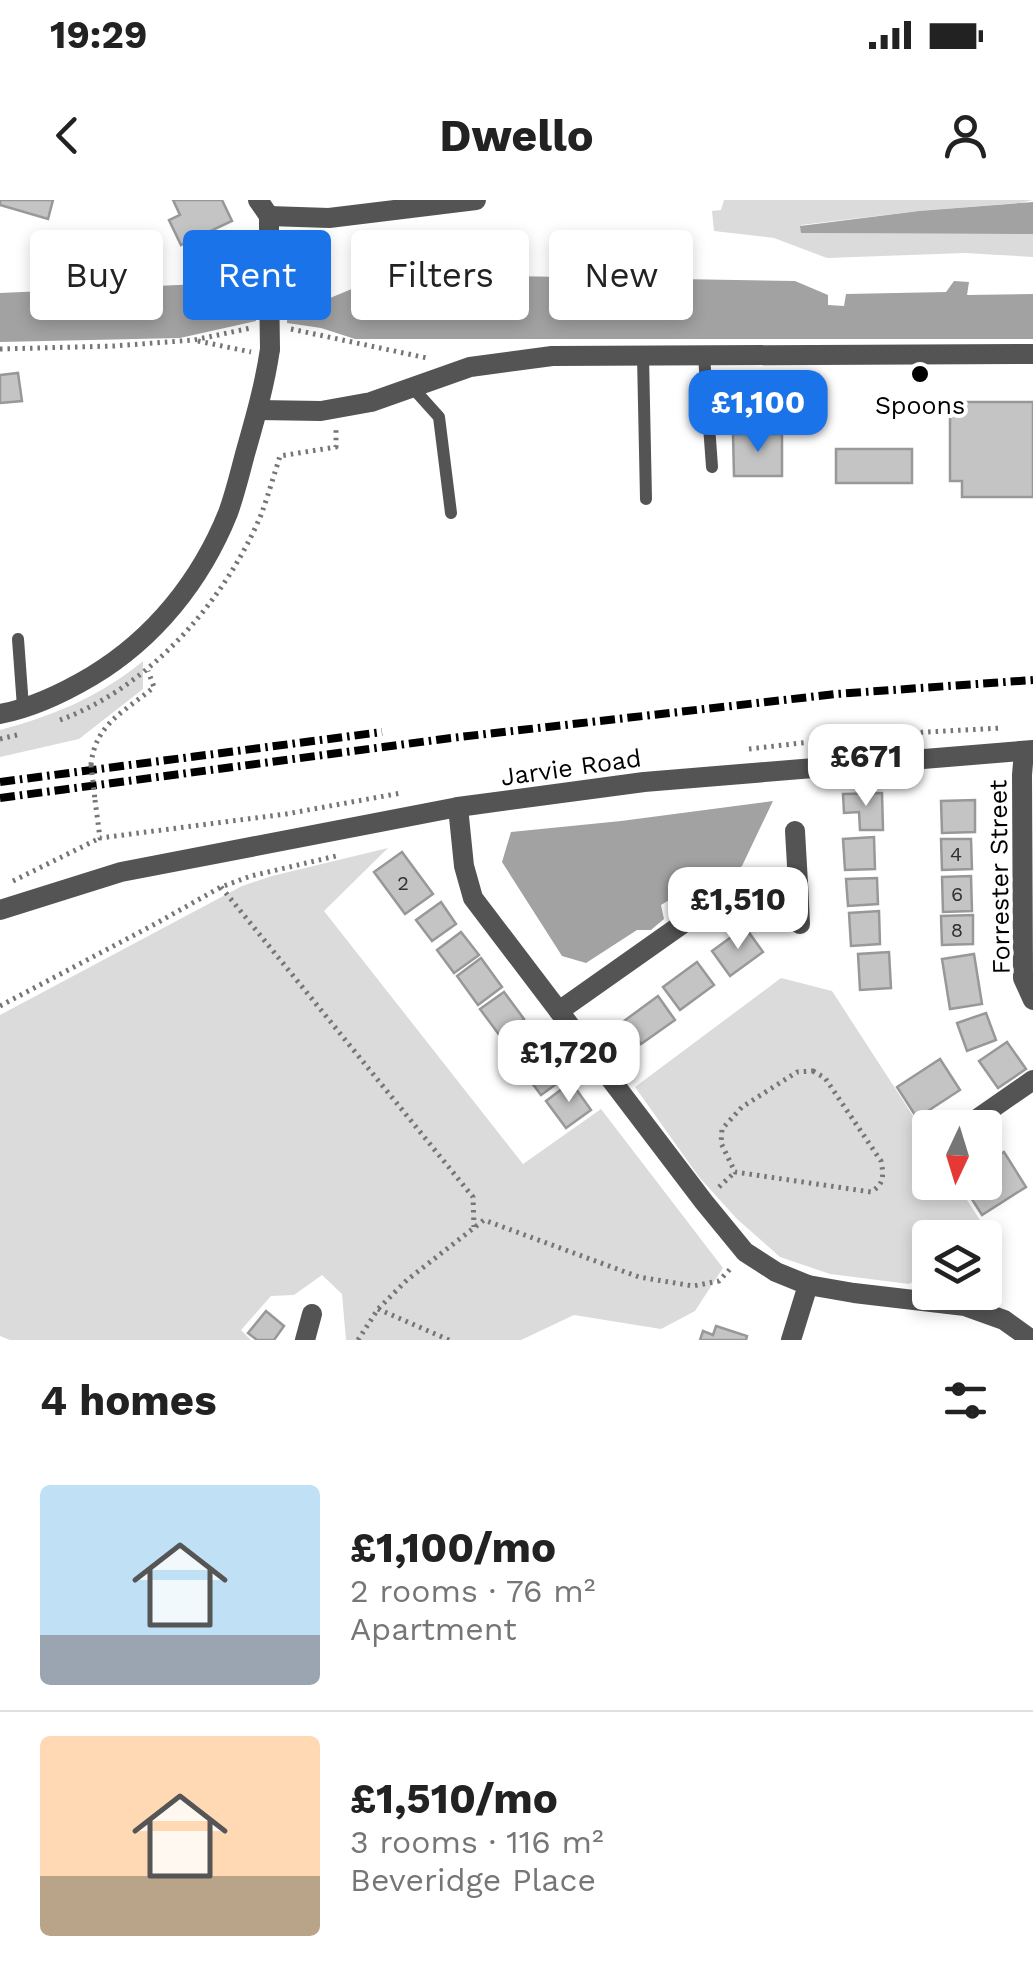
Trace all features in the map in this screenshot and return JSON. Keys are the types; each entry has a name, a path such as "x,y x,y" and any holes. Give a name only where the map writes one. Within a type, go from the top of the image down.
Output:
{"street":[{"path":"0,714 70,689 122,658 172,609 210,554 229,509 258,410 270,351 263,208 329,218 476,200"},
{"path":"258,410 321,410 371,402 470,367 552,356 1033,354"},
{"name":"Jarvie Road","path":"0,910 121,872 458,807 644,782 1028,751"},
{"name":"Forrester Street","path":"1028,751 1022,775 1023,978 1033,1000"},
{"path":"458,807 464,866 473,898 745,1252 776,1272 808,1285 965,1306 1004,1320 1032,1340"},
{"path":"795,831 800,924"},
{"path":"559,1012 722,896 758,885 798,883"},
{"path":"990,1110 1033,1080"},
{"path":"791,1340 808,1285"},
{"path":"305,1340 312,1314"}],"lane":[{"path":"643,356 646,499"},
{"path":"704,356 712,468"},
{"path":"412,387 439,417 451,513"},
{"path":"18,639 23,707"}],"path":[{"path":"0,349 194,340 254,328"},
{"path":"290,329 470,367"},
{"path":"194,340 242,351 270,351"},
{"path":"95,800 92,750 114,718 154,687 148,670"},
{"path":"0,887 100,838"},
{"path":"0,1006 221,887 346,853"},
{"path":"221,887 473,1197 474,1228"},
{"path":"813,1071 825,1078 881,1161 884,1176 880,1187 871,1192 735,1172 721,1143 722,1129 742,1107 797,1072 813,1071"},
{"path":"358,1340 378,1309 408,1280 484,1220 639,1277 692,1286 719,1281 745,1252"},
{"path":"378,1309 449,1340"}],"shaded area":[{"path":"724,200 1033,200 801,225 801,233 1033,234 1033,257 965,253 827,258 774,238 714,231 712,211 721,210"},
{"path":"1033,202 1033,234 801,233 800,226 919,211"},
{"path":"529,276 549,277 549,320 693,320 693,279 795,281 828,295 828,305 844,306 846,294 946,292 954,281 969,282 967,295 1033,294 1033,339 355,339 287,323 331,320 331,298 351,289 351,320 529,320"},
{"path":"183,285 183,320 256,321 180,338 0,342 0,293 30,292 30,320 163,320 163,286"},
{"path":"143,661 143,689 79,739 0,757 0,730 76,703"},
{"path":"773,801 742,866 722,880 705,878 661,905 664,919 651,930 637,930 586,963 562,956 502,862 511,832"},
{"path":"388,848 324,911 523,1164 601,1109 723,1268 695,1311 661,1329 574,1315 521,1340 346,1340 342,1294 322,1275 294,1295 271,1296 241,1330 251,1340 10,1340 0,1336 0,1015 242,886"},
{"path":"781,978 832,991 912,1114 912,1200 967,1200 980,1220 912,1220 909,1284 830,1274 780,1257 737,1219 699,1177 635,1087"}],"building":[{"path":"0,200 53,200 48,219 0,205"},
{"path":"173,200 222,200 232,221 213,230 183,230 181,245 169,220 180,215"},
{"path":"18,373 22,401 0,403 0,375"},
{"path":"962,402 1033,402 1033,497 962,497 962,481 950,481 950,411 962,411"},
{"path":"733,434 782,434 782,476 734,476"},
{"path":"836,449 912,449 912,483 836,483"},
{"path":"882,793 883,830 860,830 859,812 844,813 843,794"},
{"path":"975,800 975,832 942,833 941,801"},
{"path":"874,837 875,869 845,870 843,839"},
{"path":"941,839 971,839 972,869 942,870"},
{"path":"402,852 433,894 405,914 374,872"},
{"path":"971,876 972,911 943,912 942,877"},
{"path":"877,878 878,904 848,906 846,879"},
{"path":"441,902 456,924 432,941 416,920"},
{"path":"879,911 880,944 851,946 849,913"},
{"path":"973,915 973,944 942,945 941,916"},
{"path":"745,927 763,952 730,976 712,951"},
{"path":"461,932 479,955 454,973 437,950"},
{"path":"889,952 891,988 860,990 858,954"},
{"path":"974,954 982,1004 950,1009 942,959"},
{"path":"481,958 502,987 478,1005 457,976"},
{"path":"697,962 714,985 680,1010 663,987"},
{"path":"504,992 524,1019 500,1036 480,1009"},
{"path":"658,996 675,1020 641,1044 624,1021"},
{"path":"986,1013 996,1040 967,1051 957,1023"},
{"path":"527,1024 545,1048 519,1067 502,1043"},
{"path":"1007,1042 1026,1069 998,1088 979,1061"},
{"path":"548,1053 566,1077 541,1095 523,1071"},
{"path":"940,1059 960,1090 929,1110 912,1110 897,1087"},
{"path":"571,1082 591,1110 566,1128 546,1101"},
{"path":"1002,1153 1026,1187 982,1215 972,1200 1002,1200"},
{"path":"266,1311 284,1326 274,1340 257,1340 248,1333"},
{"path":"716,1326 747,1336 746,1340 700,1340 703,1331 713,1335"}],"railway":[{"path":"0,798 451,738 836,694 1033,680"},
{"path":"0,782 382,732"}],"place":[{"name":"Spoons","path":"920,374"}]}
